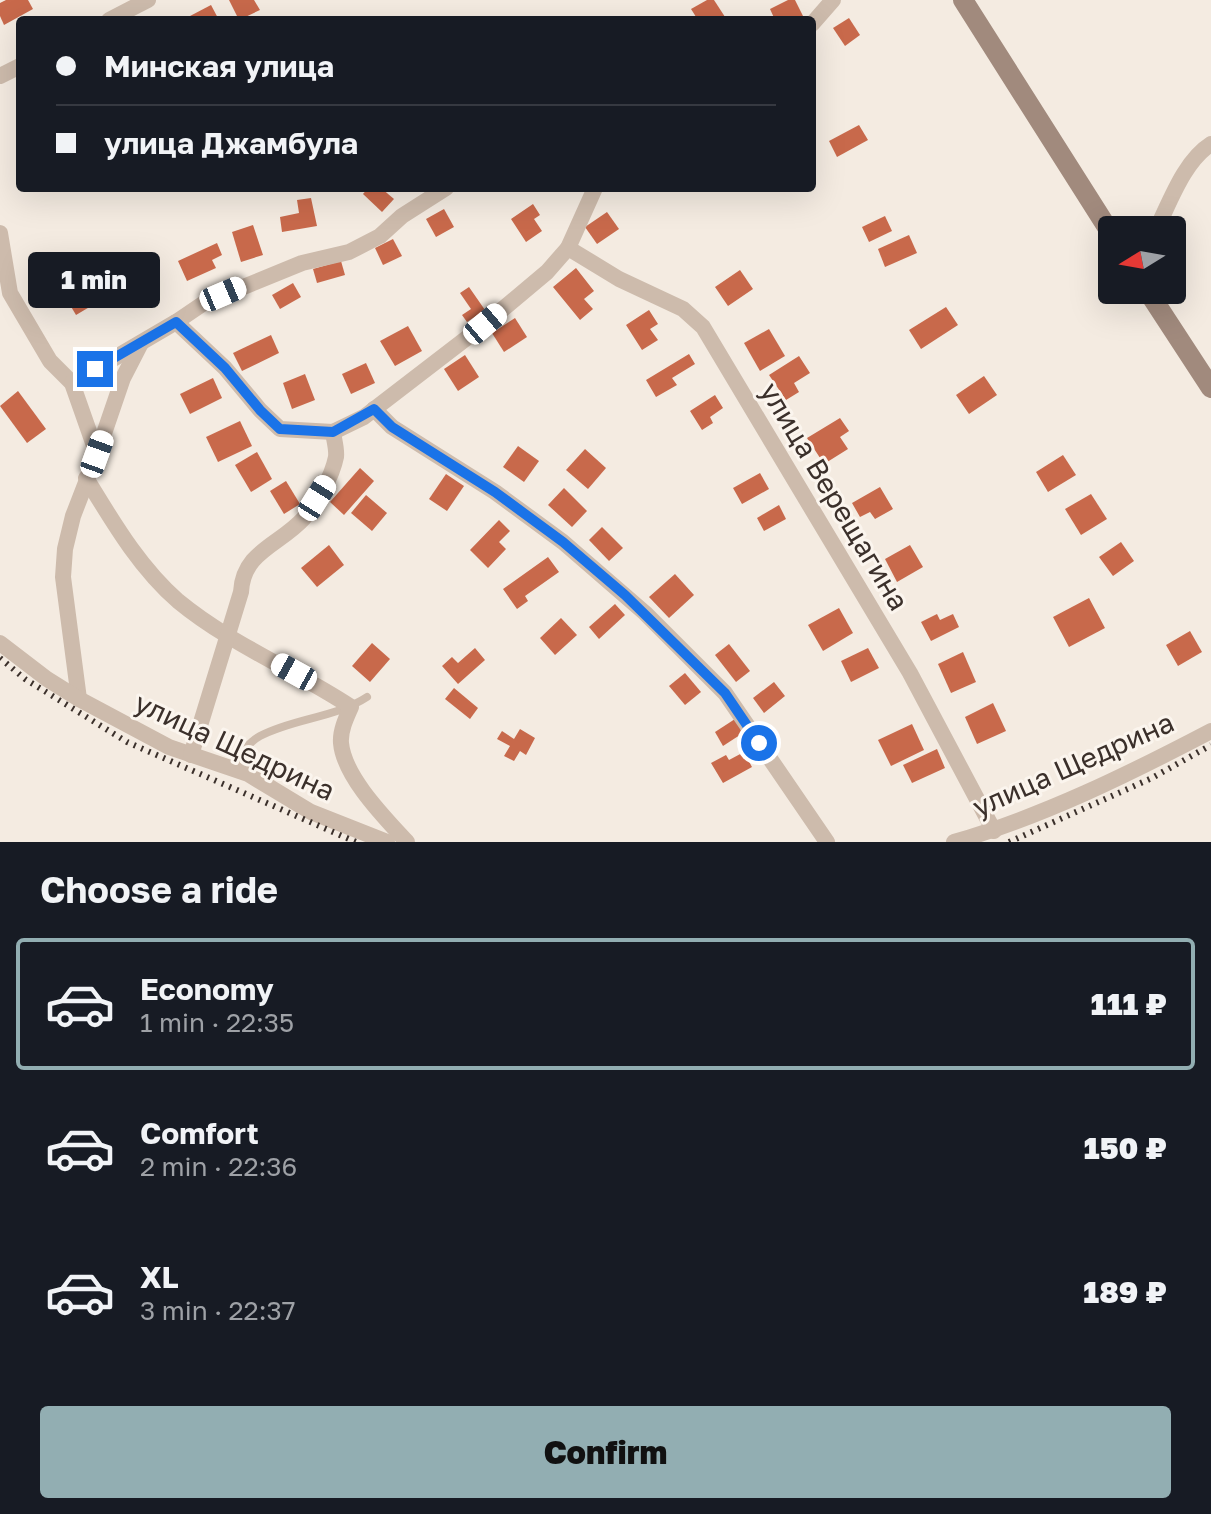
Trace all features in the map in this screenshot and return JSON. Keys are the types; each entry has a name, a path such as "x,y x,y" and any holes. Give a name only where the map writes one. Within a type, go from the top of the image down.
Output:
{"main road":[{"path":"963,0 1100,216"},
{"path":"1156,304 1211,388"}],"street":[{"path":"117,16 148,0"},
{"path":"816,19 833,0"},
{"path":"1163,216 1187,170 1204,148 1211,144"},
{"path":"72,383 204,303 302,263 349,252 380,236 402,216 440,192"},
{"path":"176,322 225,368 280,429 333,432 374,409 547,272 568,248 593,192"},
{"path":"0,233 10,293 50,361 72,383 97,454"},
{"name":"улица Верещагина","path":"568,248 619,279 683,309 703,327 910,673 994,831"},
{"path":"79,699 63,577 65,549 86,478 123,378 142,342"},
{"path":"374,409 392,427 495,492 563,542 645,613 725,693 827,842"},
{"path":"191,755 241,592 242,575 253,559 304,518 330,477 336,455 333,432"},
{"path":"86,478 141,563 178,600 228,635 351,707 342,730 341,743 346,762 361,787 407,842"},
{"name":"улица Щедрина","path":"0,643 79,699 169,747 248,774 311,812 387,842"},
{"name":"улица Щедрина","path":"954,842 994,831 1077,797 1211,731"}],"lane":[{"path":"231,769 242,751 258,737 351,707 367,697"}],"building":[{"path":"28,0 33,9 4,25 0,3"},
{"path":"229,0 254,0 260,10 247,16 237,16"},
{"path":"707,0 714,0 724,16 695,16 691,9"},
{"path":"795,0 803,16 773,16 770,9"},
{"path":"211,5 217,16 190,16"},
{"path":"849,18 860,35 845,46 833,28"},
{"path":"859,125 868,140 837,157 829,141"},
{"path":"386,192 394,199 382,212 363,194"},
{"path":"311,198 317,226 282,232 280,217 299,213 297,200"},
{"path":"533,204 540,215 534,219 542,231 526,242 511,219"},
{"path":"444,209 454,227 436,237 426,219"},
{"path":"607,212 619,229 597,244 585,227"},
{"path":"885,216 892,231 869,242 862,227"},
{"path":"253,225 263,255 241,262 232,232"},
{"path":"909,235 917,253 885,267 878,249"},
{"path":"393,239 402,256 383,265 375,248"},
{"path":"217,243 222,255 212,260 216,268 187,281 178,261"},
{"path":"341,261 345,275 317,283 313,269"},
{"path":"118,262 124,274 117,277 126,294 115,300 99,272"},
{"path":"576,268 594,291 584,299 593,309 580,320 553,287"},
{"path":"740,270 753,289 728,306 715,287"},
{"path":"85,280 98,302 76,315 63,293"},
{"path":"293,283 301,297 280,309 272,295"},
{"path":"469,287 485,310 467,322 462,315 471,309 460,293"},
{"path":"946,307 958,325 921,349 909,330"},
{"path":"649,310 658,324 650,329 658,340 642,350 626,325"},
{"path":"515,318 527,337 504,352 492,333"},
{"path":"408,326 422,351 395,366 380,341"},
{"path":"769,329 785,356 760,371 744,343"},
{"path":"271,335 279,353 242,371 233,353"},
{"path":"689,354 695,364 672,378 677,385 656,397 646,380"},
{"path":"465,355 479,377 458,391 444,369"},
{"path":"799,356 810,373 794,383 799,392 786,400 769,375"},
{"path":"366,363 375,383 351,394 342,374"},
{"path":"305,374 315,400 292,409 283,383"},
{"path":"984,376 997,395 969,414 956,395"},
{"path":"213,378 222,398 190,414 180,394"},
{"path":"18,391 46,429 27,443 0,406"},
{"path":"715,395 723,408 710,417 713,423 702,430 690,411"},
{"path":"840,418 849,431 840,437 848,449 824,464 807,438"},
{"path":"240,421 252,446 218,462 206,437"},
{"path":"518,446 539,461 524,482 503,467"},
{"path":"585,449 606,468 588,489 566,470"},
{"path":"257,452 272,479 251,492 235,465"},
{"path":"1063,455 1076,475 1048,492 1036,472"},
{"path":"360,468 374,481 344,515 330,502"},
{"path":"760,473 769,489 742,504 733,488"},
{"path":"446,474 464,486 447,511 429,499"},
{"path":"286,481 300,504 284,514 270,491"},
{"path":"880,487 893,509 875,519 870,512 860,517 852,503"},
{"path":"564,488 587,511 572,527 548,505"},
{"path":"1091,494 1107,519 1081,535 1065,509"},
{"path":"366,495 387,513 372,531 351,513"},
{"path":"779,505 786,519 764,531 757,518"},
{"path":"499,520 510,531 499,542 506,549 488,568 470,550"},
{"path":"602,527 623,548 609,561 589,540"},
{"path":"1121,542 1134,561 1113,576 1099,557"},
{"path":"329,545 344,565 317,587 301,568"},
{"path":"910,545 923,567 897,582 885,559"},
{"path":"548,557 559,572 525,596 528,601 517,609 503,589"},
{"path":"675,574 694,595 669,618 649,597"},
{"path":"1089,598 1105,628 1069,647 1053,617"},
{"path":"615,604 625,615 599,639 589,627"},
{"path":"839,608 853,633 823,651 808,625"},
{"path":"937,614 940,620 953,614 959,627 931,641 921,622"},
{"path":"561,618 577,635 555,655 540,638"},
{"path":"1190,631 1202,652 1178,666 1166,645"},
{"path":"372,643 390,659 370,682 352,666"},
{"path":"729,644 750,671 736,682 715,655"},
{"path":"475,648 485,660 458,684 442,666 452,657 458,663"},
{"path":"868,648 879,668 851,682 841,661"},
{"path":"963,652 976,682 951,693 938,664"},
{"path":"685,673 701,692 685,705 669,686"},
{"path":"774,682 785,696 764,713 753,698"},
{"path":"454,688 478,708 470,719 445,699"},
{"path":"993,703 1006,731 977,744 965,717"},
{"path":"735,719 743,733 723,746 715,732"},
{"path":"912,724 924,750 891,766 878,740"},
{"path":"520,729 535,738 526,755 520,751 514,761 504,756 510,746 497,739 502,731 514,739"},
{"path":"937,749 945,768 912,783 903,765"},
{"path":"744,752 752,767 723,783 711,763 726,755 729,760"}],"railway":[{"path":"0,658 25,679 127,742 356,842"},
{"path":"1009,842 1152,778 1211,745"}],"route":[{"path":"95,369 176,322 225,368 280,429 333,432 374,409 392,427 495,492 563,542 625,595 725,693 759,743"}]}
